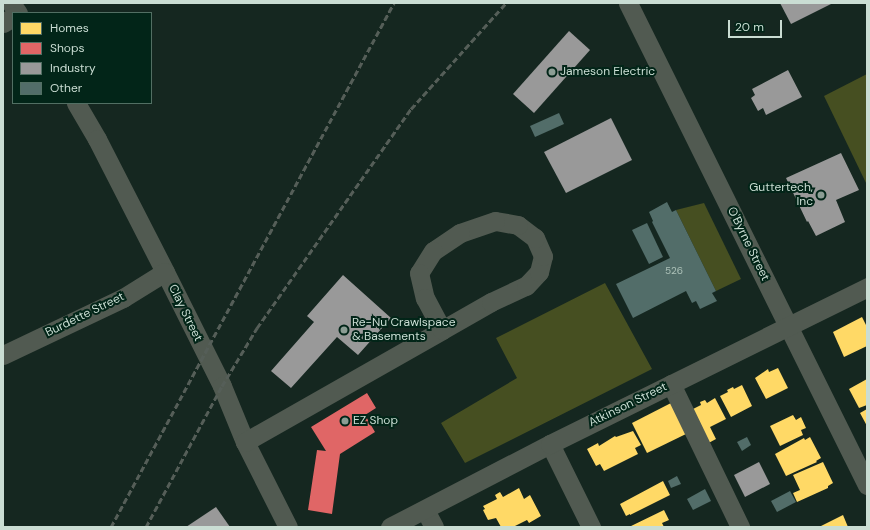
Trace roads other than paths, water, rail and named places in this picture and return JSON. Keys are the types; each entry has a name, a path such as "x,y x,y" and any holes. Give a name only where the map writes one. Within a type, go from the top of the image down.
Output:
{"street":[{"path":"11,3 17,12"},
{"name":"O'Byrne Street","path":"628,3 867,485"},
{"path":"3,23 12,18"},
{"name":"Clay Street","path":"77,104 97,139 222,386 245,442 288,527"},
{"path":"245,442 442,330 491,302 526,286 539,272 543,256 535,238 518,225 495,221 460,233 433,251 419,273 425,298 442,330"},
{"name":"Burdette Street","path":"3,355 123,298 165,272"},
{"name":"Atkinson Street","path":"390,527 550,444 867,286"},
{"path":"671,384 740,527"},
{"path":"550,444 591,527"},
{"path":"425,510 434,527"}],"railway":[{"path":"111,527 394,3"},
{"path":"146,527 222,386 257,328 411,109 506,3"}],"place":[{"name":"Jameson Electric","path":"552,72"},
{"name":"Guttertech, Inc","path":"821,195"},
{"name":"Re-Nu Crawlspace & Basements","path":"344,330"},
{"name":"EZ Shop","path":"345,421"}]}
